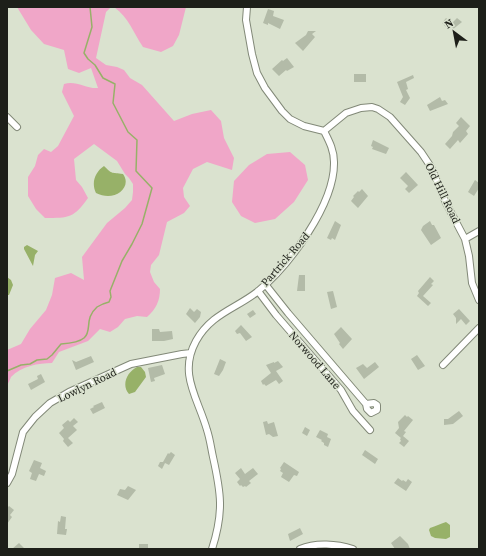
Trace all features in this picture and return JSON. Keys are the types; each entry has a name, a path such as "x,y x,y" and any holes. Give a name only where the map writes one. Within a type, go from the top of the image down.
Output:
{"street":[{"path":"247,7 246,23 252,54 265,88 279,108 290,119 304,126 324,131"},
{"name":"Old Hill Road","path":"324,131 343,115 355,109 372,107 386,113 426,159 465,239 469,256 471,280 479,300"},
{"path":"7,117 17,127"},
{"name":"Partrick Road","path":"212,549 218,527 220,495 207,428 194,398 190,384 189,365 191,353 199,335 210,322 258,291 307,235 326,198 332,179 334,163 332,147 324,131"},
{"path":"465,239 479,231"},
{"path":"265,284 366,404"},
{"name":"Norwood Lane","path":"258,291 276,315 341,390 353,411 370,430"},
{"path":"443,365 479,328"},
{"name":"Lowlyn Road","path":"7,482 12,474 23,432 35,417 50,403 69,392 131,364 191,353"},
{"path":"300,549 310,545 322,544 353,549"}],"shaded area":[{"path":"17,7 111,7 106,12 96,58 106,65 124,70 130,78 142,85 174,121 192,114 211,110 221,121 224,138 234,158 232,170 207,162 193,169 183,188 184,197 190,206 184,213 167,222 159,255 151,265 150,272 154,282 160,289 158,301 150,314 147,317 137,316 125,319 118,327 110,332 100,329 88,341 59,352 52,363 36,365 15,373 11,377 7,386 7,350 21,344 30,329 46,310 52,295 55,278 71,273 84,280 82,257 107,223 132,200 133,192 133,184 117,161 94,144 74,159 76,180 88,198 79,210 70,216 45,218 36,209 28,196 28,177 35,166 38,155 44,149 51,152 58,146 74,116 62,92 64,84 73,83 98,88 91,68 79,73 68,69 64,50 44,44 31,30"},
{"path":"114,7 186,7 179,35 173,46 161,52 143,47 127,21"},
{"path":"290,152 305,165 308,180 294,202 275,219 255,223 241,216 232,202 234,181 249,165 267,154"},
{"path":"104,166 112,173 123,174 125,178 126,182 123,189 112,196 100,195 96,193 94,185 95,178 98,171"},
{"path":"27,245 38,251 35,255 33,266 24,249"},
{"path":"7,277 11,280 13,285 9,295 7,295"},
{"path":"137,367 141,367 145,372 146,377 135,392 129,394 125,387 126,379 130,372"},
{"path":"446,522 450,525 450,537 446,539 431,536 429,530 430,528"}],"building":[{"path":"268,9 274,11 273,16 284,20 280,29 268,23 268,25 263,23"},
{"path":"446,18 452,23 457,18 462,22 452,30 450,27 448,29 442,23"},
{"path":"308,31 316,31 312,34 315,37 303,51 295,43 306,35"},
{"path":"287,58 294,67 287,71 286,70 279,76 272,69 282,60 283,61"},
{"path":"354,74 366,74 366,82 354,82"},
{"path":"413,75 414,78 406,82 408,89 406,90 410,98 405,105 400,102 403,97 397,82"},
{"path":"440,97 442,101 445,100 448,104 430,111 427,105"},
{"path":"461,117 470,126 466,131 468,134 460,143 458,140 450,149 445,144 459,126 456,123"},
{"path":"373,140 389,148 386,154 372,149 373,147 371,146"},
{"path":"406,172 418,185 409,193 405,189 408,186 400,178"},
{"path":"475,180 479,183 479,188 474,196 468,192"},
{"path":"362,189 368,196 358,208 351,201 354,197 353,196"},
{"path":"335,221 341,225 335,240 332,238 331,240 327,238"},
{"path":"430,221 441,238 431,245 421,230 423,226"},
{"path":"299,275 305,275 305,291 297,291"},
{"path":"430,277 434,281 431,284 433,285 423,296 431,303 428,306 417,296 419,293 418,291"},
{"path":"333,291 337,307 331,309 327,292"},
{"path":"190,308 194,312 197,309 201,312 200,317 195,323 186,314"},
{"path":"459,309 470,321 466,325 461,319 456,324 456,318 453,314"},
{"path":"253,310 256,314 250,318 247,314"},
{"path":"241,325 252,337 246,341 240,333 237,334 235,331"},
{"path":"341,327 352,339 343,349 334,334"},
{"path":"152,329 159,329 160,332 172,331 173,339 152,341"},
{"path":"417,355 425,366 418,370 411,359"},
{"path":"91,356 94,362 76,370 72,360 76,362"},
{"path":"220,359 226,362 219,376 214,374"},
{"path":"278,361 283,367 276,371 283,381 279,384 276,380 266,386 264,384 263,385 261,381 271,373 266,365"},
{"path":"375,362 379,367 364,379 356,368 363,364 367,368"},
{"path":"162,365 165,374 154,378 155,381 151,382 148,368"},
{"path":"41,374 45,382 31,390 28,384 38,379 37,376"},
{"path":"102,402 105,408 93,414 90,409"},
{"path":"459,411 463,416 453,424 444,425 444,419 448,419"},
{"path":"405,415 413,420 404,431 406,432 403,436 409,441 404,447 399,443 401,438 395,433 399,428 398,422"},
{"path":"74,418 78,422 73,426 77,430 68,438 73,443 68,447 59,433 64,428 62,425 68,420 70,422"},
{"path":"267,421 268,424 274,422 278,436 273,437 269,434 266,435 263,422"},
{"path":"305,427 310,430 307,436 302,433"},
{"path":"320,430 328,434 327,437 331,439 328,447 324,445 321,441 322,440 316,437"},
{"path":"365,450 378,459 375,464 362,455"},
{"path":"171,452 175,455 169,465 165,463 162,469 158,466 160,462 163,462 168,453 169,454"},
{"path":"34,460 42,463 40,468 46,471 44,476 39,474 36,481 30,479 32,473 29,471"},
{"path":"284,462 299,472 297,476 294,475 289,482 281,477 283,473 280,471 280,468"},
{"path":"241,468 245,474 253,468 258,474 249,481 251,483 246,487 240,486 237,482 240,479 235,473"},
{"path":"398,478 406,482 408,479 412,482 406,491 394,483"},
{"path":"128,486 136,490 128,500 117,495 120,489 125,490"},
{"path":"9,506 14,510 10,515 12,517 7,524 7,508"},
{"path":"61,516 66,517 66,535 57,534 58,521 60,522"},
{"path":"300,528 303,534 290,541 288,534"},
{"path":"400,536 408,544 410,549 395,549 391,543"},
{"path":"19,543 25,549 12,549"},
{"path":"139,544 148,544 148,549 139,549"}],"waterway":[{"path":"7,371 21,365 30,364 37,360 47,359 61,344 74,342 82,339 86,335 92,313 97,307 109,302 111,297 110,291 122,261 142,224 152,188 136,171 137,140 128,132 113,103 115,84 103,78 95,65 84,53 92,27 90,7"}]}
